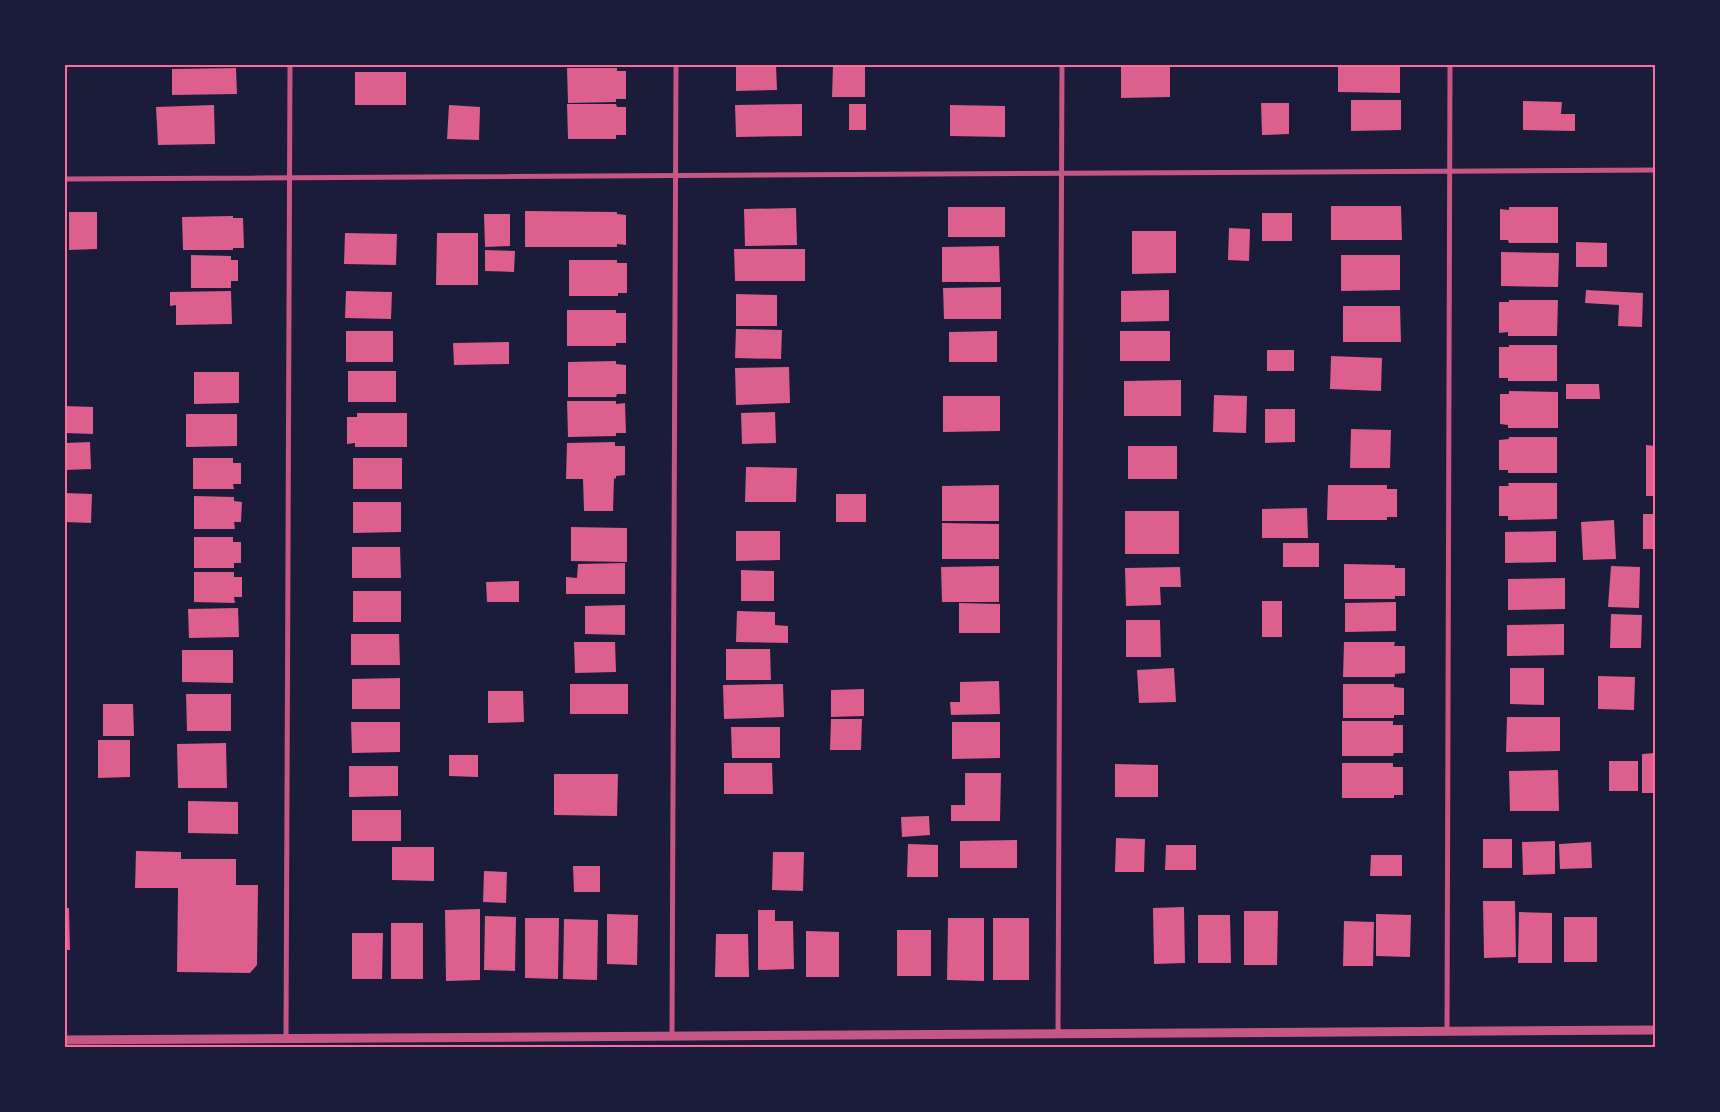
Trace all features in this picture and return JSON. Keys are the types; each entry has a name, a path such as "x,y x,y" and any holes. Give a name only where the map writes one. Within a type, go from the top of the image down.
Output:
{"street":[{"path":"286,1039 290,65"},
{"path":"672,1037 676,65"},
{"path":"1058,1034 1062,65"},
{"path":"1447,1032 1450,65"},
{"path":"65,178 1655,170"},
{"path":"65,1040 90,1044 286,1039 1655,1030"}],"building":[{"path":"736,65 776,65 777,90 736,91"},
{"path":"833,65 865,65 865,97 832,97"},
{"path":"1338,65 1400,65 1400,93 1338,92"},
{"path":"1170,66 1170,97 1121,98 1121,67"},
{"path":"236,68 237,94 172,95 172,69"},
{"path":"567,68 617,68 617,71 626,71 626,99 616,99 616,102 568,103"},
{"path":"355,72 406,72 406,105 355,105"},
{"path":"1351,100 1401,100 1401,130 1351,131"},
{"path":"1523,101 1562,102 1561,114 1575,114 1575,131 1523,130"},
{"path":"1261,103 1289,103 1289,134 1262,135"},
{"path":"567,104 616,104 617,107 626,107 626,135 616,135 616,139 568,139"},
{"path":"802,104 802,136 736,137 735,105"},
{"path":"849,104 866,104 866,130 849,130"},
{"path":"214,105 215,144 158,145 156,107"},
{"path":"449,105 480,107 479,140 447,139"},
{"path":"950,105 1005,106 1005,137 950,136"},
{"path":"1331,206 1401,206 1402,240 1331,240"},
{"path":"948,207 1005,207 1005,237 948,237"},
{"path":"1509,207 1558,207 1558,243 1509,243 1508,240 1500,240 1500,209 1509,210"},
{"path":"796,208 797,245 745,246 744,209"},
{"path":"525,211 617,212 617,214 626,215 626,245 617,244 617,247 525,247"},
{"path":"69,212 97,212 97,249 69,250"},
{"path":"1262,213 1292,213 1292,241 1262,241"},
{"path":"484,214 510,214 510,246 485,247"},
{"path":"233,216 233,218 243,218 244,248 233,248 233,250 183,250 182,217"},
{"path":"1229,228 1250,229 1249,261 1228,260"},
{"path":"1132,231 1176,231 1176,273 1132,274"},
{"path":"345,233 397,234 396,265 344,264"},
{"path":"437,233 478,233 478,285 436,285"},
{"path":"1576,242 1607,243 1607,267 1576,267"},
{"path":"999,246 1000,282 942,282 942,247"},
{"path":"734,249 805,249 805,281 735,281"},
{"path":"485,250 515,251 514,272 485,271"},
{"path":"1501,252 1559,253 1558,287 1501,286"},
{"path":"191,255 231,256 231,260 238,260 238,281 231,281 231,288 191,288"},
{"path":"1341,255 1400,255 1400,290 1341,291"},
{"path":"569,260 617,260 617,263 627,263 627,293 618,293 618,296 569,296"},
{"path":"1001,287 1001,319 944,319 943,288"},
{"path":"1169,290 1169,321 1121,322 1121,291"},
{"path":"1586,290 1643,293 1642,327 1618,326 1619,305 1585,303"},
{"path":"231,291 232,324 176,325 176,305 170,306 170,292"},
{"path":"346,291 392,292 391,319 345,318"},
{"path":"736,294 777,295 777,326 736,326"},
{"path":"1509,300 1558,300 1557,336 1508,336 1508,332 1499,333 1499,302 1509,302"},
{"path":"1343,306 1400,306 1401,342 1343,342"},
{"path":"567,310 616,310 616,313 626,313 626,343 616,343 616,346 567,346"},
{"path":"736,329 782,330 781,359 735,358"},
{"path":"346,331 393,331 393,362 346,362"},
{"path":"997,331 997,362 949,362 949,332"},
{"path":"1120,331 1170,331 1170,361 1120,361"},
{"path":"509,342 509,364 454,365 453,343"},
{"path":"1509,345 1557,345 1557,381 1508,381 1508,378 1499,378 1499,347 1509,347"},
{"path":"1267,350 1294,350 1294,371 1267,371"},
{"path":"1331,356 1382,358 1381,391 1330,389"},
{"path":"616,361 616,364 626,365 626,394 617,394 616,397 568,397 568,362"},
{"path":"789,367 790,403 736,405 735,368"},
{"path":"348,371 396,371 396,402 348,402"},
{"path":"194,372 239,372 239,403 194,404"},
{"path":"1181,380 1181,416 1124,416 1124,381"},
{"path":"1566,384 1599,384 1600,399 1566,399"},
{"path":"1509,391 1558,392 1558,428 1508,428 1508,425 1500,424 1500,394 1509,394"},
{"path":"1214,395 1247,396 1246,433 1213,432"},
{"path":"943,396 1000,396 1000,431 943,432"},
{"path":"567,401 616,401 616,404 625,403 626,433 616,433 616,436 568,437"},
{"path":"65,406 93,407 93,434 65,433"},
{"path":"1265,409 1295,409 1295,442 1265,443"},
{"path":"775,412 776,443 742,444 741,413"},
{"path":"357,413 407,413 407,447 355,447 355,443 347,444 347,417 357,417"},
{"path":"186,414 237,414 237,446 186,447"},
{"path":"1351,429 1391,430 1390,468 1350,468"},
{"path":"1509,437 1557,437 1557,473 1508,473 1508,470 1499,470 1499,440 1509,439"},
{"path":"90,442 91,469 65,470 65,443"},
{"path":"615,442 615,446 625,446 625,475 614,478 613,511 584,511 583,479 566,479 567,443"},
{"path":"1646,445 1655,446 1655,496 1646,496"},
{"path":"1128,446 1177,446 1177,479 1128,479"},
{"path":"193,458 233,458 233,463 241,463 241,484 233,484 234,489 193,489"},
{"path":"353,458 402,458 402,489 353,489"},
{"path":"746,467 797,468 796,502 745,502"},
{"path":"1508,483 1557,483 1557,519 1508,520 1508,516 1499,516 1499,486 1509,486"},
{"path":"999,485 999,521 942,521 942,486"},
{"path":"1328,485 1387,485 1387,489 1397,489 1397,517 1387,517 1387,520 1327,520"},
{"path":"65,493 92,494 91,523 65,522"},
{"path":"836,494 866,494 866,522 836,522"},
{"path":"194,496 234,497 234,501 242,502 241,522 234,522 235,529 194,529"},
{"path":"353,502 401,502 401,532 353,533"},
{"path":"1307,508 1308,538 1262,538 1262,509"},
{"path":"1125,511 1179,511 1179,554 1125,554"},
{"path":"1643,514 1655,514 1655,549 1643,549"},
{"path":"1614,520 1616,559 1583,560 1581,522"},
{"path":"942,523 999,524 999,559 942,559"},
{"path":"571,527 627,528 627,562 571,561"},
{"path":"736,531 780,531 780,560 736,561"},
{"path":"1556,531 1556,562 1505,563 1505,532"},
{"path":"194,537 233,537 233,542 241,542 241,563 234,563 234,568 194,568"},
{"path":"1283,543 1319,543 1319,567 1283,567"},
{"path":"352,547 400,547 401,578 352,578"},
{"path":"625,563 625,594 566,594 566,577 577,578 578,564"},
{"path":"1344,564 1395,565 1395,568 1405,568 1405,596 1395,596 1395,599 1344,599"},
{"path":"999,566 999,602 942,602 941,567"},
{"path":"1611,566 1640,567 1639,608 1608,607"},
{"path":"1180,567 1181,587 1160,587 1161,605 1126,606 1125,568"},
{"path":"741,570 774,571 774,601 741,601"},
{"path":"194,572 234,572 234,577 242,577 242,597 234,597 235,603 194,602"},
{"path":"1565,578 1565,609 1508,610 1508,579"},
{"path":"519,581 519,602 487,602 486,582"},
{"path":"353,591 401,591 401,622 353,622"},
{"path":"1262,601 1282,601 1282,637 1262,637"},
{"path":"1396,602 1396,631 1345,632 1345,603"},
{"path":"959,603 1000,604 1000,633 959,633"},
{"path":"625,605 625,635 585,634 585,606"},
{"path":"238,608 239,637 189,638 188,609"},
{"path":"737,611 775,612 775,625 788,626 788,643 736,642"},
{"path":"1611,614 1642,615 1641,648 1610,648"},
{"path":"1126,620 1160,620 1161,657 1126,657"},
{"path":"1564,624 1564,655 1507,656 1507,625"},
{"path":"351,634 399,634 400,665 351,665"},
{"path":"574,642 615,642 616,672 575,673"},
{"path":"1344,642 1395,642 1394,646 1405,646 1405,673 1395,674 1395,677 1343,677"},
{"path":"726,649 770,649 771,680 726,680"},
{"path":"182,650 233,650 233,683 182,682"},
{"path":"1174,668 1176,702 1139,703 1137,670"},
{"path":"1510,668 1544,668 1544,705 1510,704"},
{"path":"1598,676 1635,677 1634,710 1598,709"},
{"path":"400,678 400,709 352,709 352,679"},
{"path":"999,681 1000,714 951,715 950,702 960,702 960,682"},
{"path":"570,684 628,684 628,714 570,714"},
{"path":"783,684 784,717 724,719 723,685"},
{"path":"1343,684 1394,684 1394,687 1404,688 1404,715 1394,715 1394,718 1343,718"},
{"path":"864,689 864,716 831,717 831,690"},
{"path":"488,691 523,691 524,722 488,723"},
{"path":"186,694 231,694 231,731 187,731"},
{"path":"103,704 133,704 134,736 103,736"},
{"path":"1507,717 1560,717 1560,751 1506,752"},
{"path":"831,719 862,719 861,750 830,750"},
{"path":"1342,721 1393,721 1393,725 1403,725 1403,753 1394,753 1393,756 1342,756"},
{"path":"351,722 400,722 400,752 352,753"},
{"path":"952,722 1000,722 1000,758 952,759"},
{"path":"731,727 780,727 780,758 732,758"},
{"path":"98,740 130,740 130,777 98,778"},
{"path":"226,743 227,788 178,788 177,744"},
{"path":"1655,753 1655,793 1642,793 1642,754"},
{"path":"449,755 478,755 478,777 449,776"},
{"path":"1609,761 1638,761 1638,791 1609,791"},
{"path":"724,763 772,763 773,794 724,794"},
{"path":"1342,763 1393,763 1393,767 1403,767 1403,795 1394,795 1394,798 1342,798"},
{"path":"1115,764 1158,765 1158,797 1115,797"},
{"path":"349,766 398,766 398,796 349,797"},
{"path":"1558,770 1559,811 1510,811 1509,771"},
{"path":"965,773 1001,773 1000,821 951,821 951,805 965,805"},
{"path":"554,774 618,774 617,816 554,815"},
{"path":"188,801 238,802 238,834 188,833"},
{"path":"352,810 401,810 401,841 352,841"},
{"path":"929,816 930,835 902,837 901,817"},
{"path":"1116,838 1145,839 1144,872 1115,872"},
{"path":"1483,839 1512,839 1512,868 1483,868"},
{"path":"1017,840 1017,868 960,868 960,841"},
{"path":"1555,841 1555,874 1523,875 1522,842"},
{"path":"1591,842 1592,868 1560,869 1559,844"},
{"path":"908,844 938,845 938,877 907,877"},
{"path":"1166,845 1196,845 1196,870 1165,870"},
{"path":"392,847 434,847 434,881 392,880"},
{"path":"136,851 181,852 181,859 236,859 236,885 258,885 257,965 250,973 177,972 178,888 135,888"},
{"path":"773,852 804,852 803,891 772,890"},
{"path":"1371,855 1402,855 1402,876 1370,876"},
{"path":"573,866 600,866 600,892 574,892"},
{"path":"484,871 507,872 506,903 483,902"},
{"path":"1483,901 1515,901 1516,957 1484,958"},
{"path":"1184,907 1185,963 1154,964 1153,908"},
{"path":"65,908 69,908 70,950 65,950"},
{"path":"480,909 480,980 446,981 445,910"},
{"path":"758,910 775,910 775,921 793,921 794,969 758,970"},
{"path":"1244,911 1278,911 1277,965 1244,965"},
{"path":"1519,912 1552,913 1552,963 1518,963"},
{"path":"607,914 638,915 637,965 607,964"},
{"path":"1376,914 1411,915 1410,957 1376,956"},
{"path":"1198,915 1230,915 1231,963 1198,963"},
{"path":"485,916 516,917 515,971 484,970"},
{"path":"1564,917 1597,917 1597,962 1564,962"},
{"path":"525,918 559,918 558,979 525,978"},
{"path":"948,918 984,918 984,981 947,980"},
{"path":"993,918 1029,918 1029,980 993,980"},
{"path":"564,919 598,920 597,980 563,979"},
{"path":"1344,921 1374,922 1373,966 1343,966"},
{"path":"391,923 423,923 423,979 391,979"},
{"path":"897,930 931,930 931,976 897,976"},
{"path":"806,931 839,932 839,977 806,977"},
{"path":"352,933 383,933 382,979 352,979"},
{"path":"716,934 748,934 749,977 715,977"}]}
